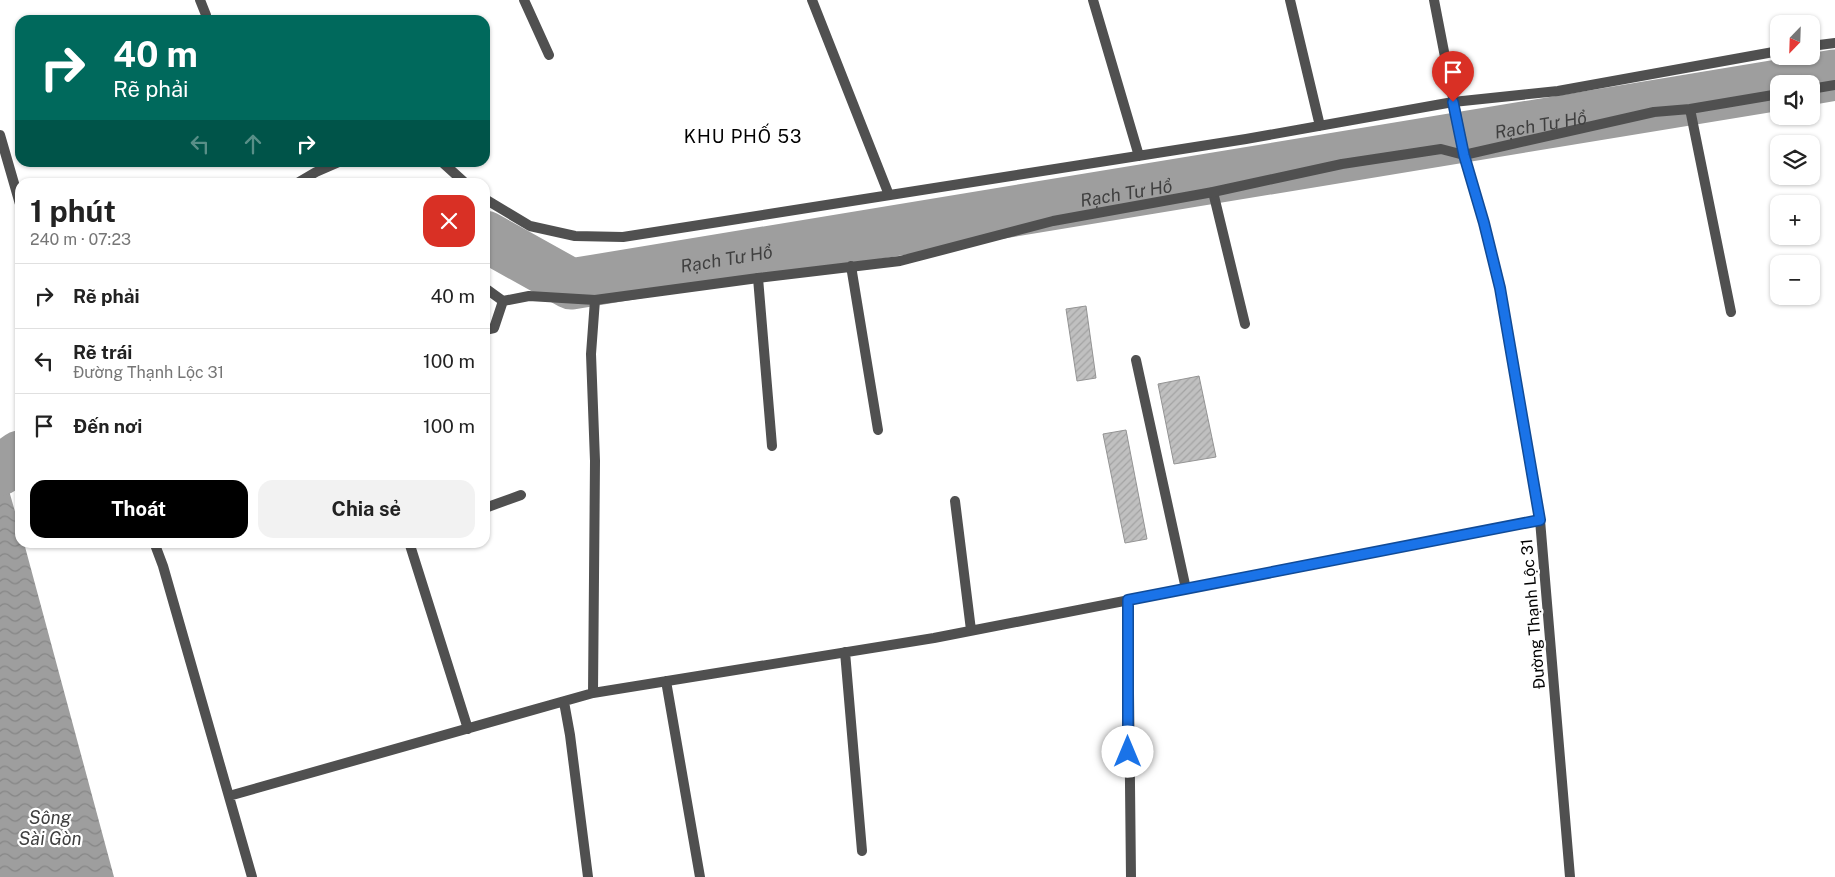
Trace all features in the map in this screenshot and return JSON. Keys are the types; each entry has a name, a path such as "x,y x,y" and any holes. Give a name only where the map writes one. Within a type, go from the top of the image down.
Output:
{"street":[{"path":"200,0 206,15"},
{"path":"524,0 549,55"},
{"path":"812,0 889,195"},
{"path":"1093,0 1139,156"},
{"path":"1290,0 1320,126"},
{"name":"Đường Thạnh Lộc 31","path":"1434,0 1463,150 1500,288 1540,520 1570,877"},
{"path":"1820,45 1835,43"},
{"path":"490,202 530,226 575,236 623,237 1139,156 1453,102 1558,91 1770,53"},
{"path":"1820,88 1835,85"},
{"path":"490,292 503,301 529,296 595,300 851,266 900,262 1053,220 1213,192 1342,164 1441,149 1463,150 1654,112 1690,109 1770,96"},
{"path":"1690,109 1731,312"},
{"path":"0,135 15,187"},
{"path":"306,178 328,167"},
{"path":"448,167 460,178"},
{"path":"1213,192 1245,324"},
{"path":"851,266 878,430"},
{"path":"758,278 772,446"},
{"path":"593,693 595,462 591,354 595,300"},
{"path":"490,329 494,328 503,301"},
{"path":"1136,360 1186,589"},
{"path":"490,506 521,495"},
{"path":"955,501 971,630"},
{"path":"229,796 593,693 971,630 1540,520"},
{"path":"156,548 252,877"},
{"path":"411,548 468,729"},
{"path":"1128,600 1131,877"},
{"path":"845,652 862,851"},
{"path":"666,681 700,877"},
{"path":"564,702 588,877"}],"water":[{"name":"Sông Sài Gòn","path":"0,459 15,512 15,548 25,548 114,877 0,877"}],"building":[{"path":"1086,306 1096,378 1077,381 1066,309"},
{"path":"1199,376 1216,457 1174,464 1158,384"},
{"path":"1126,430 1147,539 1125,543 1103,434"}],"waterway":[{"name":"Rạch Tư Hổ","path":"1820,78 1835,75"},
{"name":"Rạch Tư Hổ","path":"490,239 571,284 1770,86"},
{"name":"Rạch Tư Hổ","path":"0,470 15,460"}],"district":[{"name":"KHU PHỐ 53","path":"743,136"}],"route":[{"path":"1128,752 1128,600 1540,520 1500,288 1484,223 1464,155 1453,102"}]}
